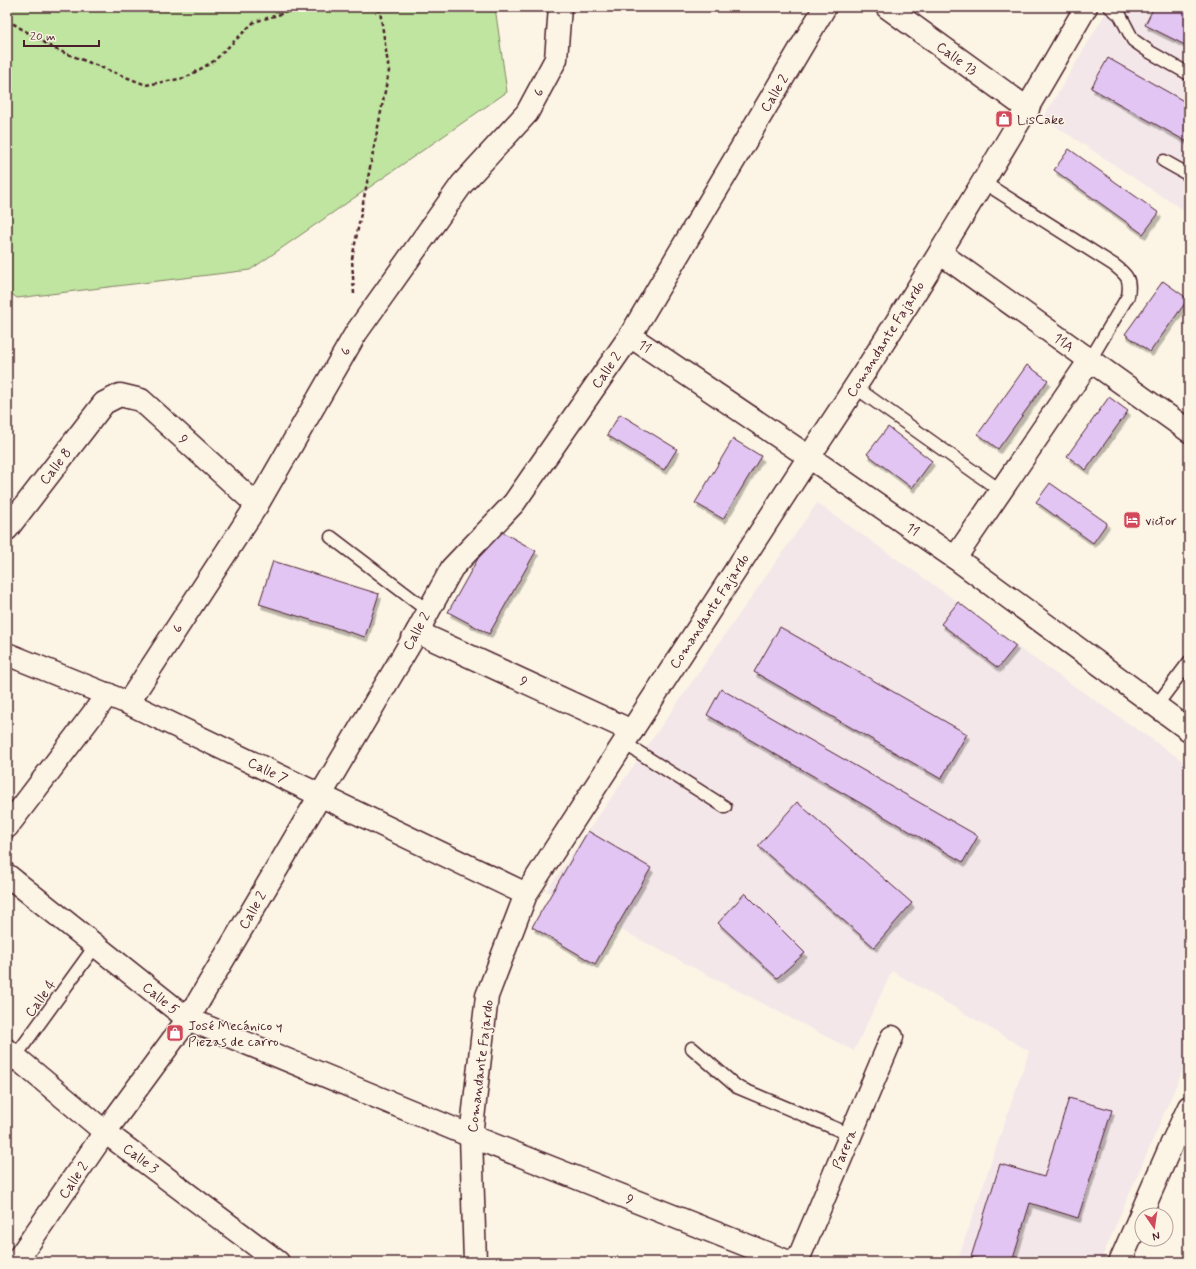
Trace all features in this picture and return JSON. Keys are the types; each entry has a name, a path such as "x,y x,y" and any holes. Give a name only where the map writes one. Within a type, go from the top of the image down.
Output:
{"street":[{"name":"6","path":"128,703 257,505 356,333 462,184 527,113 556,59 560,7"},
{"name":"Calle 2","path":"16,1262 105,1132 188,1020 417,632 452,568 514,503 630,336 825,7"},
{"name":"Calle 13","path":"887,7 1028,109"},
{"name":"Comandante Fajardo","path":"476,1262 471,1136 487,996 526,894 855,387 940,253 1028,109 1086,7"},
{"name":"11A","path":"940,253 1189,431"},
{"name":"11","path":"630,336 809,456 955,558 1189,730"},
{"path":"955,558 1090,360"},
{"name":"9","path":"104,404 120,395 141,400 257,505"},
{"name":"Calle 8","path":"7,529 104,404"},
{"name":"9","path":"417,632 628,737"},
{"name":"Calle 7","path":"7,654 128,703 526,894"},
{"path":"7,827 108,694"},
{"name":"Calle 5","path":"7,875 188,1020 471,1136"},
{"name":"Parera","path":"796,1262 892,1037"},
{"name":"Calle 3","path":"10,1059 278,1262"},
{"path":"1120,1262 1172,1141 1189,1108"},
{"name":"9","path":"471,1136 789,1262"}],"lane":[{"path":"1110,7 1120,14 1133,40 1150,52 1189,74"},
{"path":"1164,161 1189,175"},
{"path":"983,182 1114,265 1124,273 1128,280 1128,296 1090,360"},
{"path":"855,387 1001,491"},
{"path":"331,537 428,611"},
{"path":"1156,706 1189,662"},
{"path":"628,737 726,807"},
{"name":"Calle 4","path":"10,1059 96,945"},
{"path":"692,1048 737,1087 851,1135"}],"path":[{"path":"7,20 55,49 146,85 185,78 214,61 254,22 304,7"},
{"path":"354,296 352,259 389,71 380,11 370,7"}],"shaded area":[{"path":"1109,7 1189,7 1189,214 1043,118"},
{"path":"817,503 958,602 1016,646 1189,765 1189,1056 1100,1262 957,1262 1029,1051 892,971 854,1051 546,891"}],"green space":[{"path":"7,7 495,7 507,92 250,270 17,298 7,291"}],"building":[{"path":"1154,7 1189,7 1189,47 1145,25"},
{"path":"1108,58 1189,104 1189,143 1091,88"},
{"path":"1069,149 1159,213 1143,234 1054,170"},
{"path":"1163,281 1188,299 1150,352 1125,334"},
{"path":"1027,365 1048,380 998,449 978,434"},
{"path":"1109,397 1128,411 1086,470 1067,456"},
{"path":"620,414 677,449 664,470 607,435"},
{"path":"888,427 932,461 912,488 867,454"},
{"path":"733,439 761,456 723,519 695,503"},
{"path":"1050,483 1107,523 1093,543 1036,502"},
{"path":"495,528 536,551 489,634 448,612"},
{"path":"273,561 379,594 365,637 259,604"},
{"path":"958,602 1016,646 998,668 941,624"},
{"path":"780,627 967,734 941,779 754,672"},
{"path":"721,689 978,836 963,862 707,715"},
{"path":"797,802 912,903 874,947 758,846"},
{"path":"588,831 651,868 595,964 532,927"},
{"path":"745,893 805,953 777,978 718,923"},
{"path":"1069,1098 1112,1110 1078,1218 1030,1203 1012,1262 987,1262 971,1257 1000,1164 1044,1177"}],"place":[{"name":"LisCake","path":"1004,119"},
{"name":"victor","path":"1132,520"},
{"name":"José Mecánico y Piezas de carro","path":"175,1033"}]}
